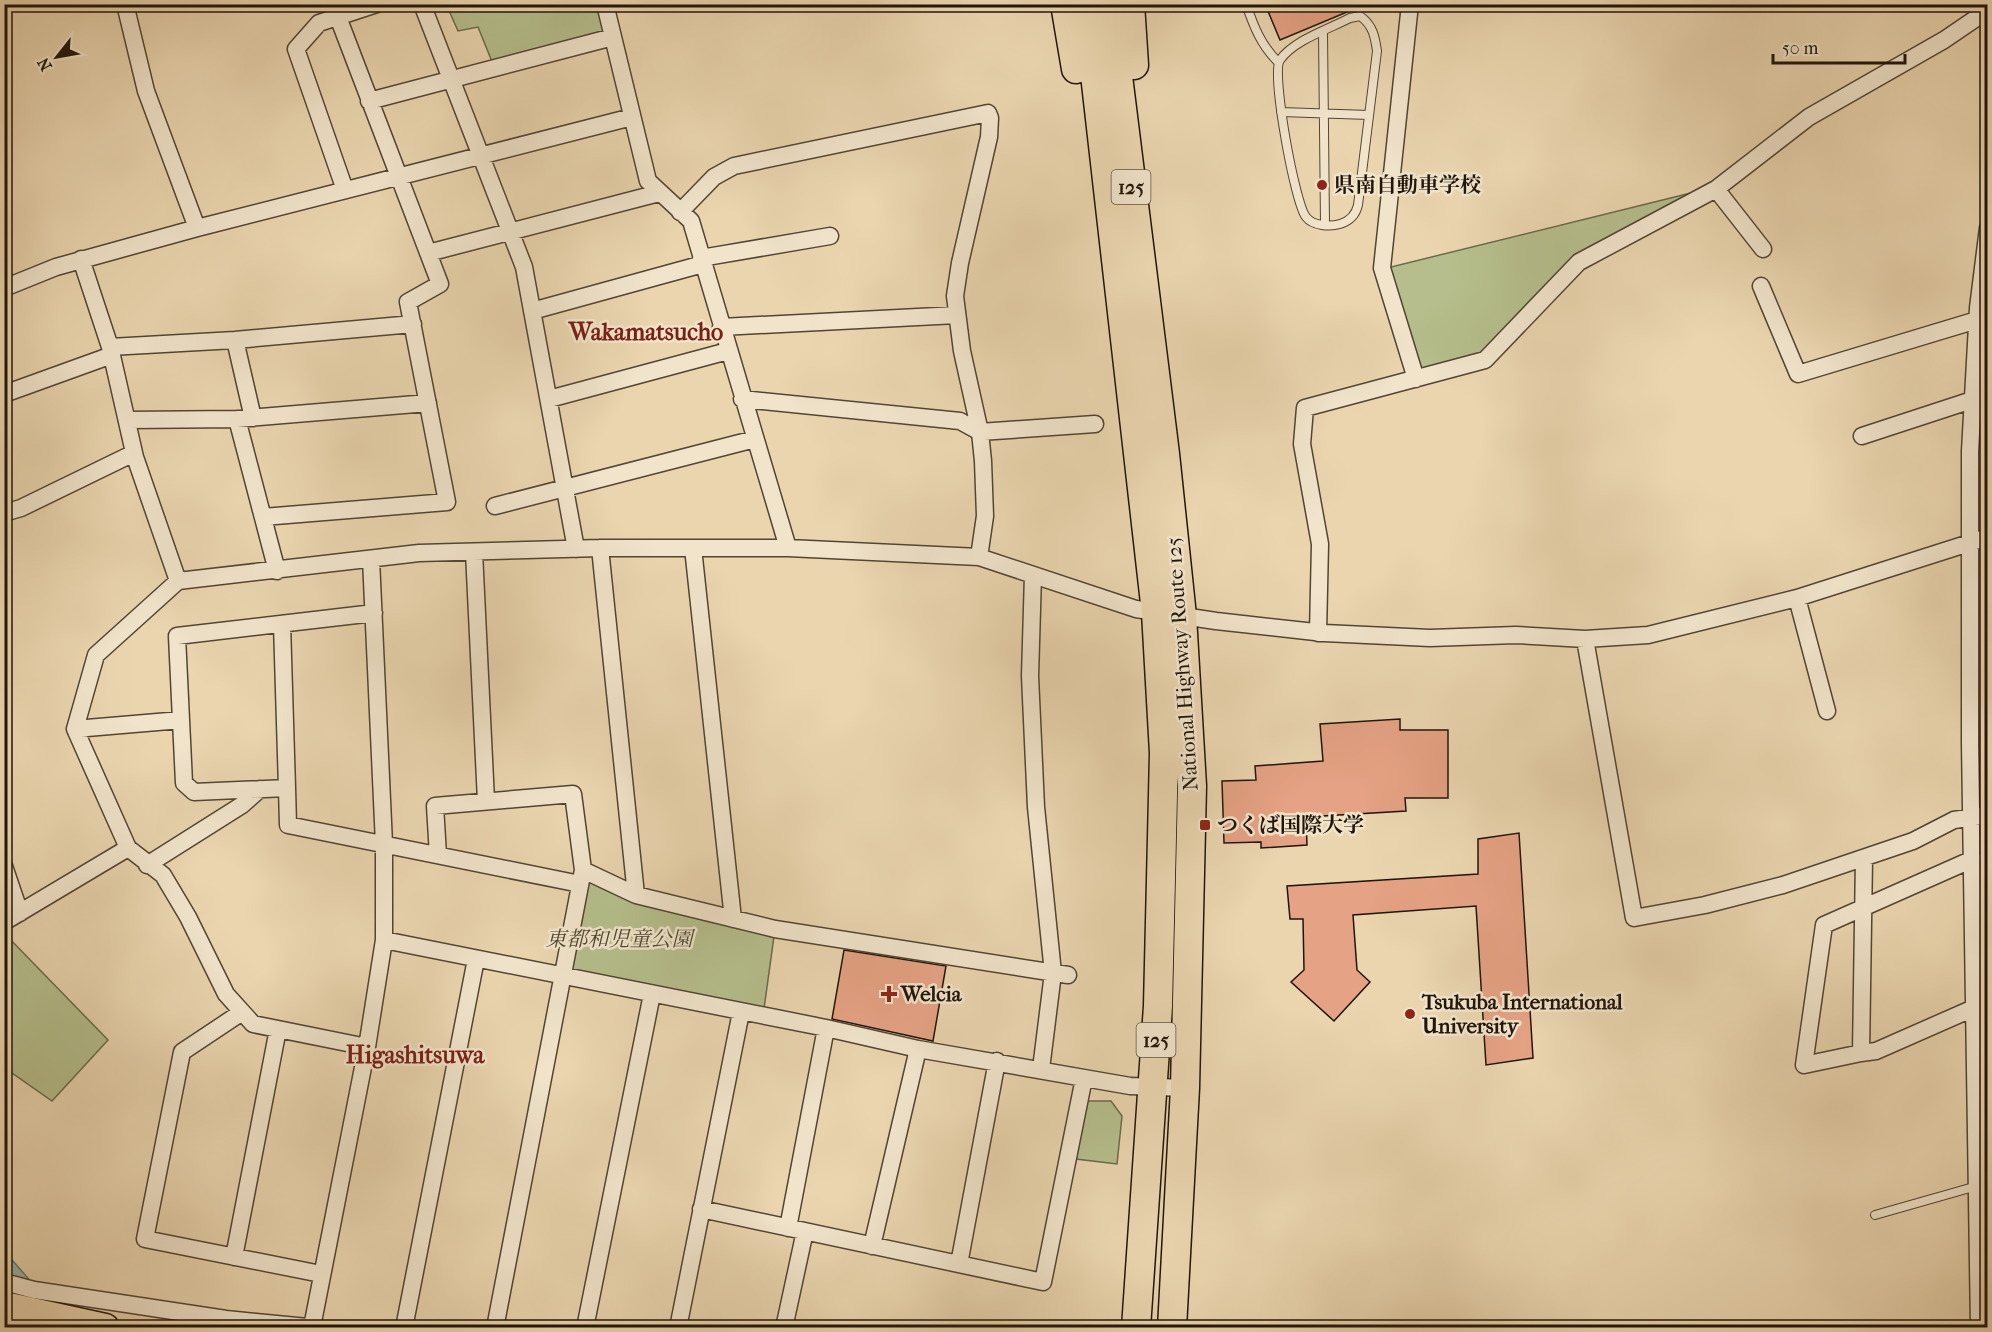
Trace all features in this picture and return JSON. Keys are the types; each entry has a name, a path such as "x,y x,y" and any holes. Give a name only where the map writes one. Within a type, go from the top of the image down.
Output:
{"highway":[{"name":"125","path":"1065,4 1125,355"},
{"name":"National Highway Route 125","path":"1087,4 1125,355 1169,614 1192,786 1185,1088 1172,1328"},
{"name":"National Highway Route 125","path":"1109,4 1165,453 1169,614 1158,1006 1136,1328"},
{"name":"125","path":"1130,4 1153,370"},
{"path":"4,1306 105,1328"}],"street":[{"path":"125,4 146,91 196,228"},
{"path":"422,4 524,267 576,549"},
{"path":"605,4 648,181 691,221 788,549"},
{"path":"1410,4 1382,268 1416,379"},
{"path":"345,190 296,49 318,22 372,5"},
{"path":"1318,633 1320,544 1302,444 1305,408 1485,360 1579,262 1716,189 1809,117 1944,40 1988,10"},
{"path":"263,517 447,502 408,302 440,284 338,16"},
{"path":"369,101 613,37"},
{"path":"680,212 714,177 734,166 987,113 990,118 989,137 957,282 957,315 962,351 980,432 985,516 980,557"},
{"path":"6,282 196,228 632,117"},
{"path":"1716,189 1763,249"},
{"path":"428,253 659,193"},
{"path":"1979,1328 1983,1302 1977,1186 1973,859 1980,816 1970,451 1977,320 1988,228"},
{"path":"532,311 702,261 830,236"},
{"path":"81,259 111,351 134,453 178,581"},
{"path":"1761,286 1798,374 1977,320"},
{"path":"721,327 957,315"},
{"path":"4,394 111,351 412,324"},
{"path":"235,340 245,418 263,517 277,571"},
{"path":"549,399 728,351"},
{"path":"742,399 960,421 980,432 1095,424"},
{"path":"1862,436 1972,400"},
{"path":"128,420 245,418 428,403"},
{"path":"495,506 755,439"},
{"path":"4,513 21,508 134,453"},
{"path":"367,1047 253,1024 226,994 188,917 163,875 128,848 75,729 96,655 178,581 419,553 600,548 788,549 980,557 1136,609 1318,633 1430,638 1516,635 1585,639 1648,635 1797,598 1988,537"},
{"path":"600,548 636,895"},
{"path":"693,548 733,919"},
{"path":"474,552 486,801"},
{"path":"312,1327 367,1047 384,940 384,844 371,559"},
{"path":"1034,575 1030,676 1035,783 1061,974 1041,1069"},
{"path":"1797,598 1827,711"},
{"path":"287,788 194,792 184,783 177,636 374,613"},
{"path":"282,624 288,825 438,855 582,877 636,895 733,919 891,948 1061,974"},
{"path":"1585,639 1634,918 1706,904 1783,885 1913,841 1954,820 1980,816"},
{"path":"75,729 181,720"},
{"path":"147,864 242,805 260,789"},
{"path":"438,855 435,806 573,794 582,877 495,1328"},
{"path":"4,922 128,848"},
{"path":"1861,1053 1864,858"},
{"path":"1973,859 1824,925 1804,1065 1876,1051 1976,1007"},
{"path":"4,866 20,913"},
{"path":"384,940 826,1028 918,1049 1130,1086 1185,1088"},
{"path":"404,1328 476,959"},
{"path":"585,1328 652,994"},
{"path":"242,1012 182,1052 145,1239 321,1274"},
{"path":"678,1328 741,1012"},
{"path":"783,1328 826,1028"},
{"path":"234,1257 278,1029"},
{"path":"872,1246 918,1049"},
{"path":"958,1264 997,1061"},
{"path":"701,1209 1042,1282 1084,1078"},
{"path":"4,1282 34,1290 226,1319 318,1328"}],"lane":[{"path":"1246,4 1256,33 1266,50 1278,62"},
{"path":"1360,16 1367,21 1375,36 1377,51 1356,212 1346,222 1325,225 1308,219 1300,208 1276,74 1278,62 1295,47 1323,32 1350,18 1360,16"},
{"path":"1323,32 1325,225"},
{"path":"1281,112 1369,115"},
{"path":"1875,1215 1977,1186"}],"green space":[{"path":"432,5 601,5 608,34 493,64 478,27 458,31 447,6 437,8"},
{"path":"1711,188 1576,257 1481,355 1418,373 1387,268"},
{"name":"東都和児童公園","path":"583,870 775,929 763,1016 563,976"},
{"path":"4,933 108,1040 52,1101 5,1068"},
{"path":"1086,1101 1111,1101 1122,1116 1117,1164 1076,1159"}],"water":[{"path":"5,1252 34,1285 5,1277"}],"building":[{"path":"1265,4 1375,4 1375,6 1347,12 1280,40"},
{"path":"1400,719 1400,730 1448,730 1448,798 1405,798 1406,811 1306,817 1307,845 1261,848 1261,842 1224,843 1222,781 1256,780 1255,766 1323,761 1320,724"},
{"path":"1519,833 1533,1058 1486,1065 1476,906 1353,915 1357,970 1370,982 1334,1021 1291,982 1304,970 1303,919 1290,919 1287,886 1478,874 1478,839"},
{"name":"Welcia","path":"844,950 946,966 933,1041 832,1019"}],"place":[{"name":"県南自動車学校","path":"1322,185"},
{"name":"つくば国際大学","path":"1205,825"},
{"name":"Welcia","path":"889,994"},
{"name":"Tsukuba International University","path":"1410,1014"}],"district":[{"name":"Wakamatsucho","path":"646,332"},
{"name":"Higashitsuwa","path":"415,1055"}]}
